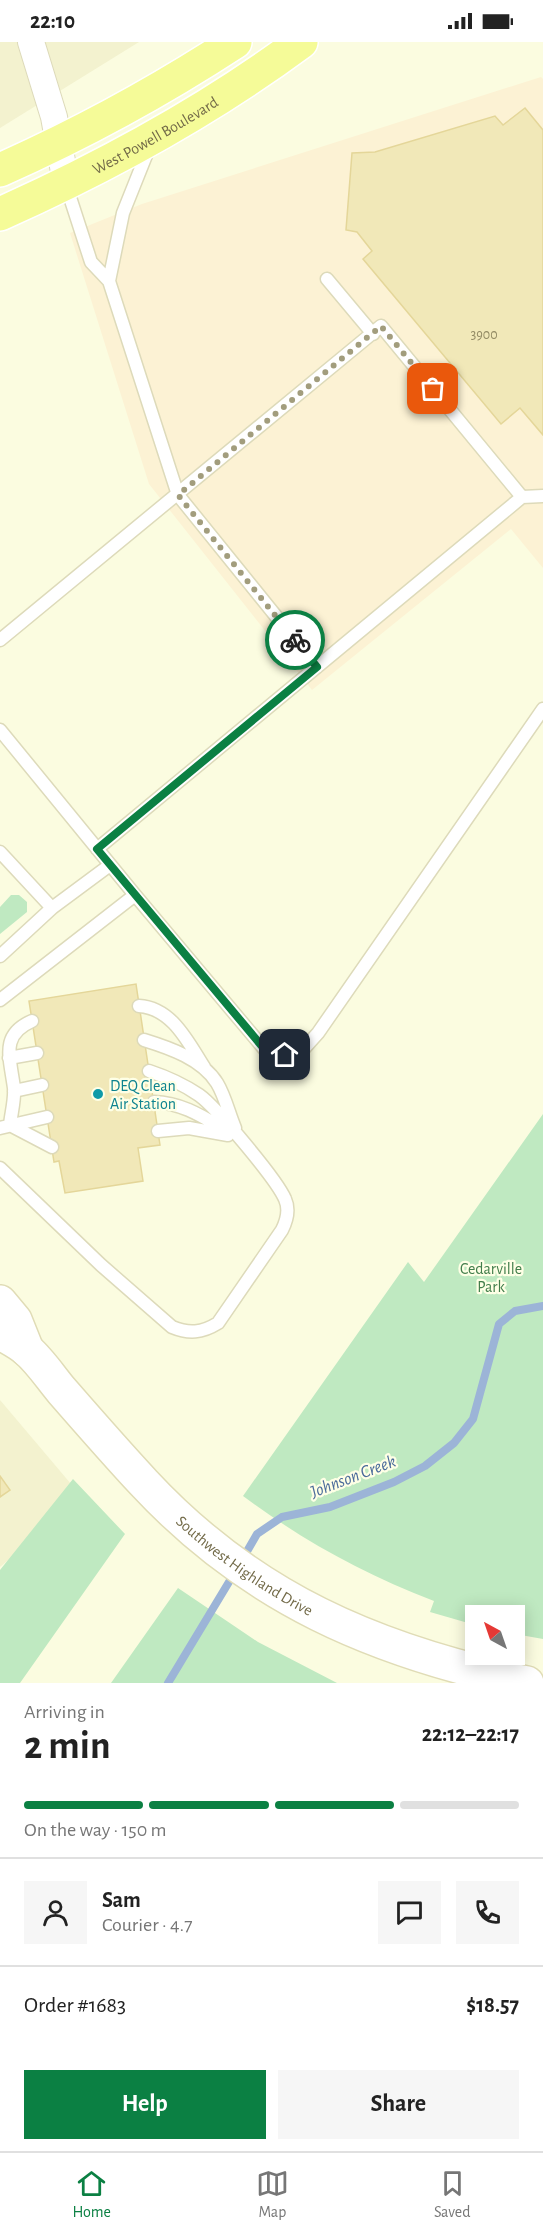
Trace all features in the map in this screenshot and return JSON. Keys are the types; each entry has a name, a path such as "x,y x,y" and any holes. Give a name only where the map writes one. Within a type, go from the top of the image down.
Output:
{"main road":[{"path":"0,170 144,97 235,42"},
{"name":"West Powell Boulevard","path":"0,214 66,183 153,137 228,92 301,42"},
{"name":"Southwest Highland Drive","path":"0,1302 15,1320 13,1341 171,1511 239,1567 286,1597 336,1623 384,1643 485,1674 527,1683"}],"street":[{"path":"31,42 54,117 66,183"}],"lane":[{"path":"109,281 123,213 153,137"},
{"path":"66,183 91,262 109,281 178,495 317,667"},
{"path":"327,279 373,334"},
{"path":"0,640 381,326 522,496"},
{"path":"97,849 522,496 543,496"},
{"path":"0,730 271,1057 300,1053 318,1033 543,708"},
{"path":"0,852 52,908"},
{"path":"0,956 52,908 110,865"},
{"path":"0,1000 135,895"},
{"path":"139,1006 150,1006 161,1012 180,1030 218,1085 238,1137"},
{"path":"5,1127 15,1091 9,1058 9,1037 17,1026 33,1021"},
{"path":"144,1040 166,1046 205,1068"},
{"path":"9,1058 37,1053"},
{"path":"0,1168 78,1244 172,1327 183,1332 195,1333 208,1330 218,1323 282,1230 288,1217 286,1201 279,1188 238,1137 201,1096 176,1080 149,1071"},
{"path":"15,1091 42,1085"},
{"path":"154,1102 171,1103 189,1109 238,1137"},
{"path":"5,1127 47,1117"},
{"path":"5,1127 52,1147"},
{"path":"158,1131 189,1128 238,1137"}],"shaded area":[{"path":"0,42 139,42 0,128"},
{"path":"541,77 543,79 543,568 511,529 312,690 149,484 70,233 142,204"},
{"path":"0,1400 82,1497 0,1567"}],"green space":[{"path":"11,895 19,895 27,902 27,912 0,934 0,907"},
{"name":"Cedarville Park","path":"543,1114 543,1639 525,1636 525,1605 465,1605 465,1622 430,1612 434,1601 358,1568 289,1528 243,1496 408,1262 424,1282"},
{"path":"73,1479 125,1534 20,1683 0,1683 0,1570"},
{"path":"178,1588 258,1642 337,1683 111,1683"}],"building":[{"path":"525,108 543,130 543,435 520,408 501,424 363,259 372,251 357,232 346,230 352,153 375,152 495,116 503,125"},
{"name":"DEQ Clean Air Station","path":"136,984 160,1145 138,1148 143,1181 65,1193 59,1161 54,1162 29,1001"},
{"path":"0,1476 10,1490 0,1497"}],"waterway":[{"name":"Johnson Creek","path":"242,1560 257,1534 282,1517 330,1507 394,1482 425,1466 454,1443 473,1419 499,1324 515,1311 543,1306"},
{"name":"Johnson Creek","path":"168,1683 235,1572"}],"way so far":[{"path":"295,640 178,495 381,326 433,389"}],"place":[{"name":"DEQ Clean Air Station","path":"98,1094"}],"route":[{"path":"285,1055 271,1057 97,849 317,667 295,640"}]}
